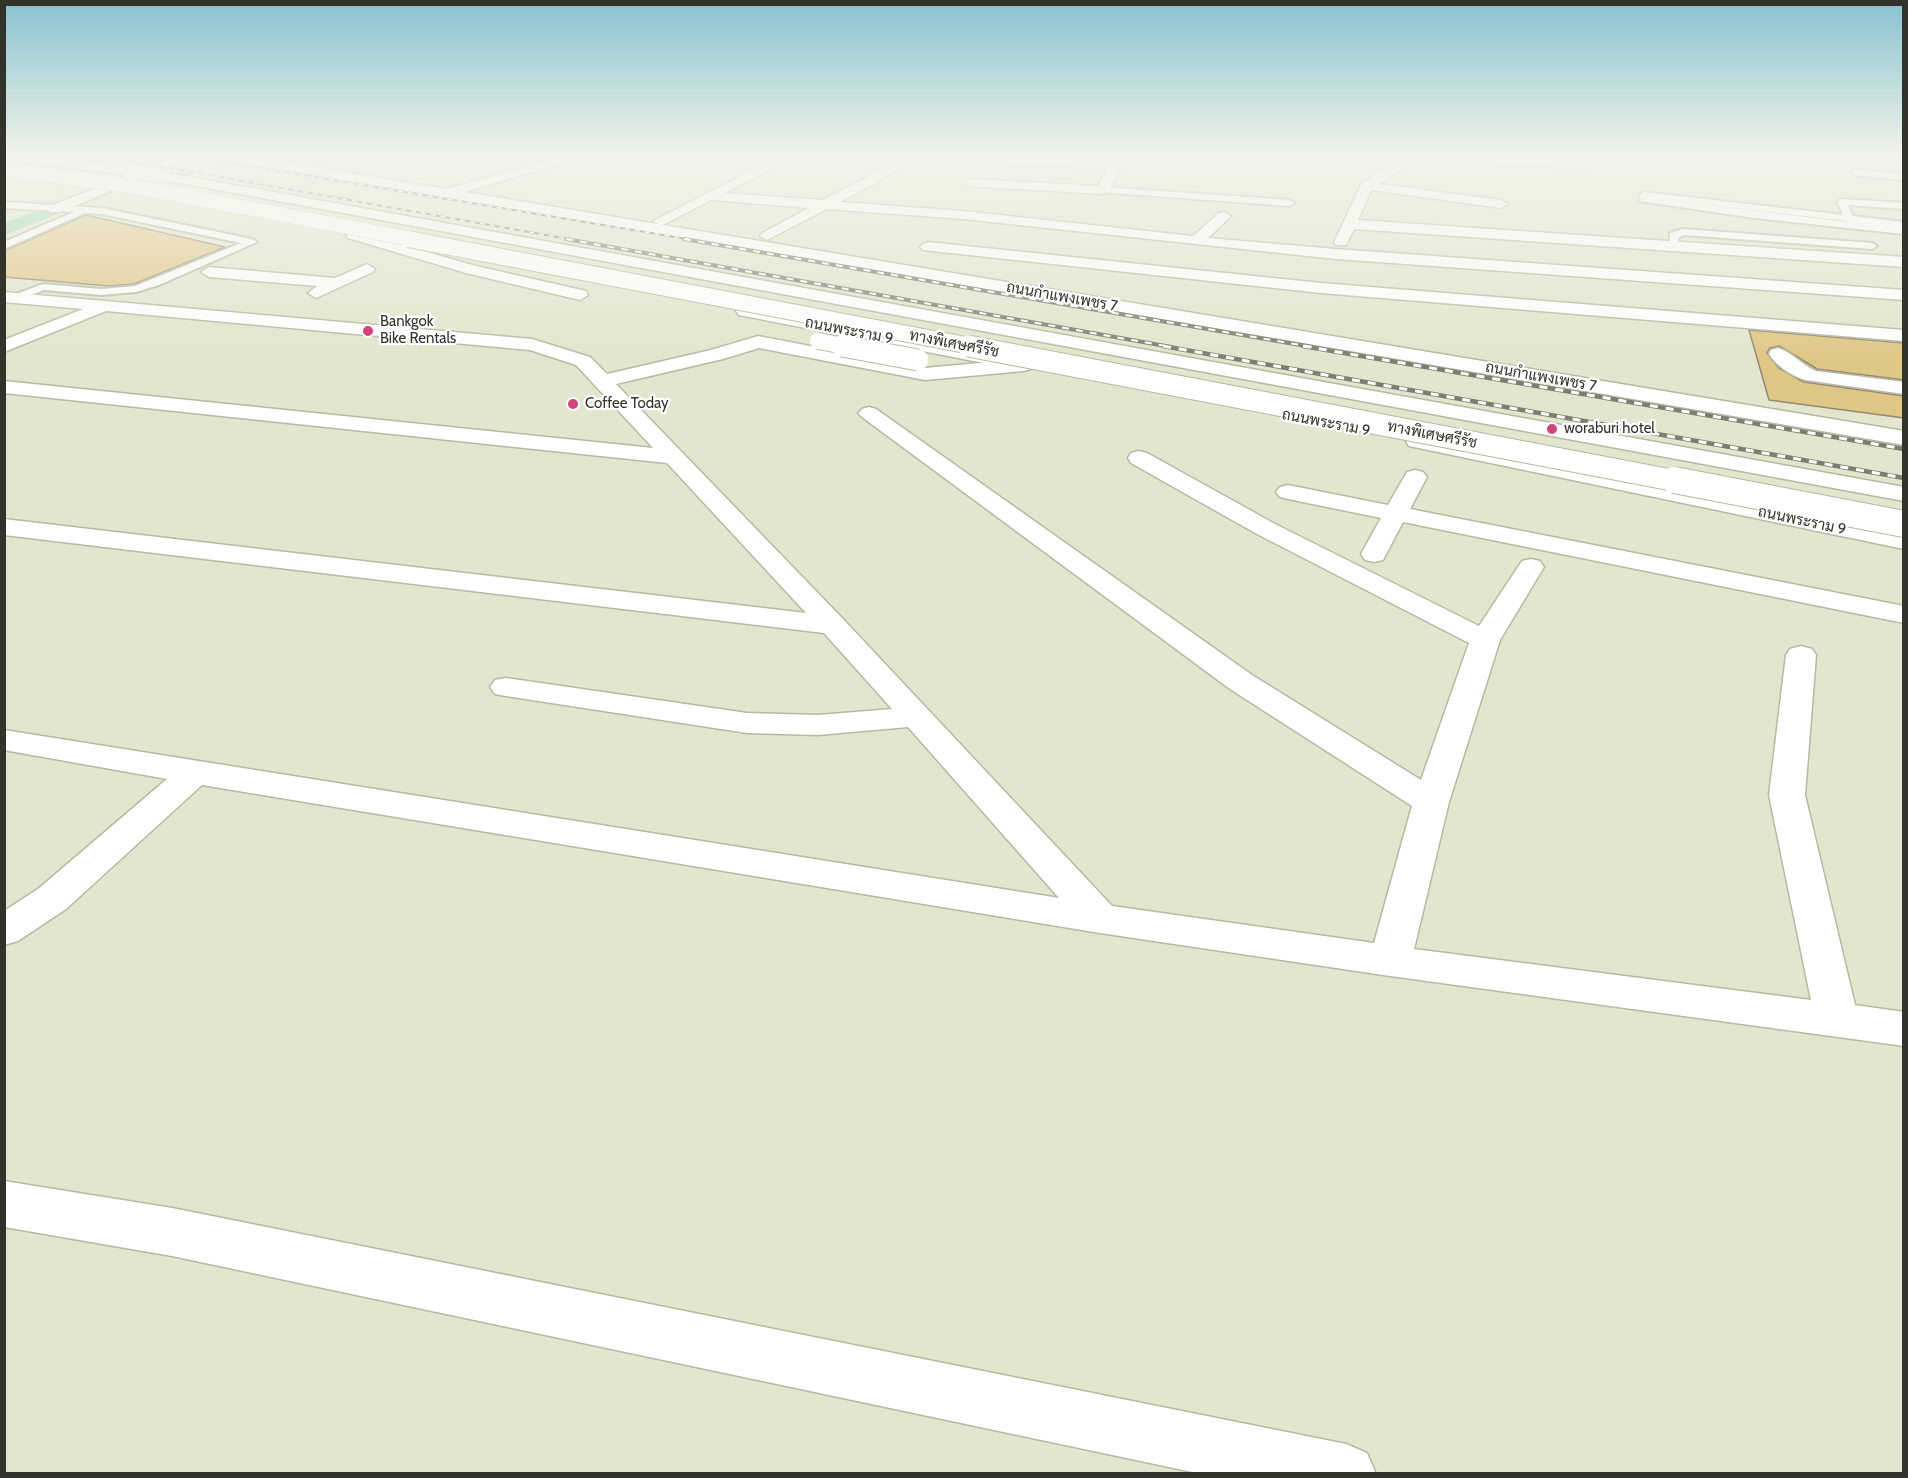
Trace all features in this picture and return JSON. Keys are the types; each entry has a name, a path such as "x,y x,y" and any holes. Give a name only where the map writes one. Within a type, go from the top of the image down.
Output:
{"main road":[{"name":"ถนนพระราม 9","path":"296,224 1029,374 1357,429 1904,541"},
{"name":"ทางพิเศษศรีรัช","path":"325,224 1904,524"},
{"name":"ทางพิเศษศรีรัช","path":"391,224 1904,505"},
{"name":"ถนนพระราม 9","path":"426,224 1904,494"},
{"name":"ถนนกำแพงเพชร 7","path":"631,224 1904,438"},
{"path":"766,236 789,224"},
{"path":"914,260 953,224"},
{"path":"1049,224 1336,254 1904,295"},
{"path":"1075,227 1078,224"},
{"path":"1196,241 1215,224"},
{"path":"1321,288 1350,224 1904,262"},
{"path":"353,235 472,270 603,300"},
{"path":"928,247 1321,288 1904,336"},
{"path":"257,320 367,269"},
{"path":"208,272 337,283"},
{"path":"11,293 104,308 532,345 583,361 833,626 1100,919"},
{"path":"4,347 104,308"},
{"path":"731,324 1029,374"},
{"path":"604,381 716,355 758,342 925,374 1029,374"},
{"path":"1778,354 1797,370 1812,376 1904,388"},
{"path":"4,387 673,457"},
{"path":"869,413 1241,682 1431,802"},
{"path":"1315,434 1689,500 1904,535"},
{"path":"1139,458 1266,529 1485,640"},
{"path":"1374,554 1415,477"},
{"path":"1288,492 1904,615"},
{"path":"4,526 833,626"},
{"path":"1390,961 1431,802 1485,640 1531,567"},
{"path":"1801,654 1787,795 1838,1019"},
{"path":"506,687 747,723 818,725 917,717"},
{"path":"4,740 1100,919 1390,961 1904,1029"},
{"path":"4,931 52,898 195,773"},
{"path":"4,1204 172,1232 1347,1473"}],"lane":[{"path":"4,246 51,224"},
{"path":"11,293 42,287 101,292 136,289 155,284 252,242 166,224"},
{"path":"1839,224 1904,231"},
{"path":"1673,246 1674,235 1683,232 1872,246"}],"building":[{"path":"66,224 125,224 225,247 134,284 109,286 4,277 4,251"},
{"path":"1749,330 1904,343 1904,380 1817,369 1779,346 1770,348 1767,353 1779,368 1804,382 1904,396 1904,418 1769,400"}],"waterway":[{"path":"4,230 19,224"}],"railway":[{"path":"484,224 574,240"},
{"path":"596,224 693,240"},
{"path":"566,239 1171,347"},
{"path":"684,239 1312,347"},
{"path":"1163,346 1904,478"},
{"path":"1303,346 1904,449"}],"place":[{"name":"Bankgok Bike Rentals","path":"368,331"},
{"name":"Coffee Today","path":"573,404"},
{"name":"woraburi hotel","path":"1552,429"}]}
